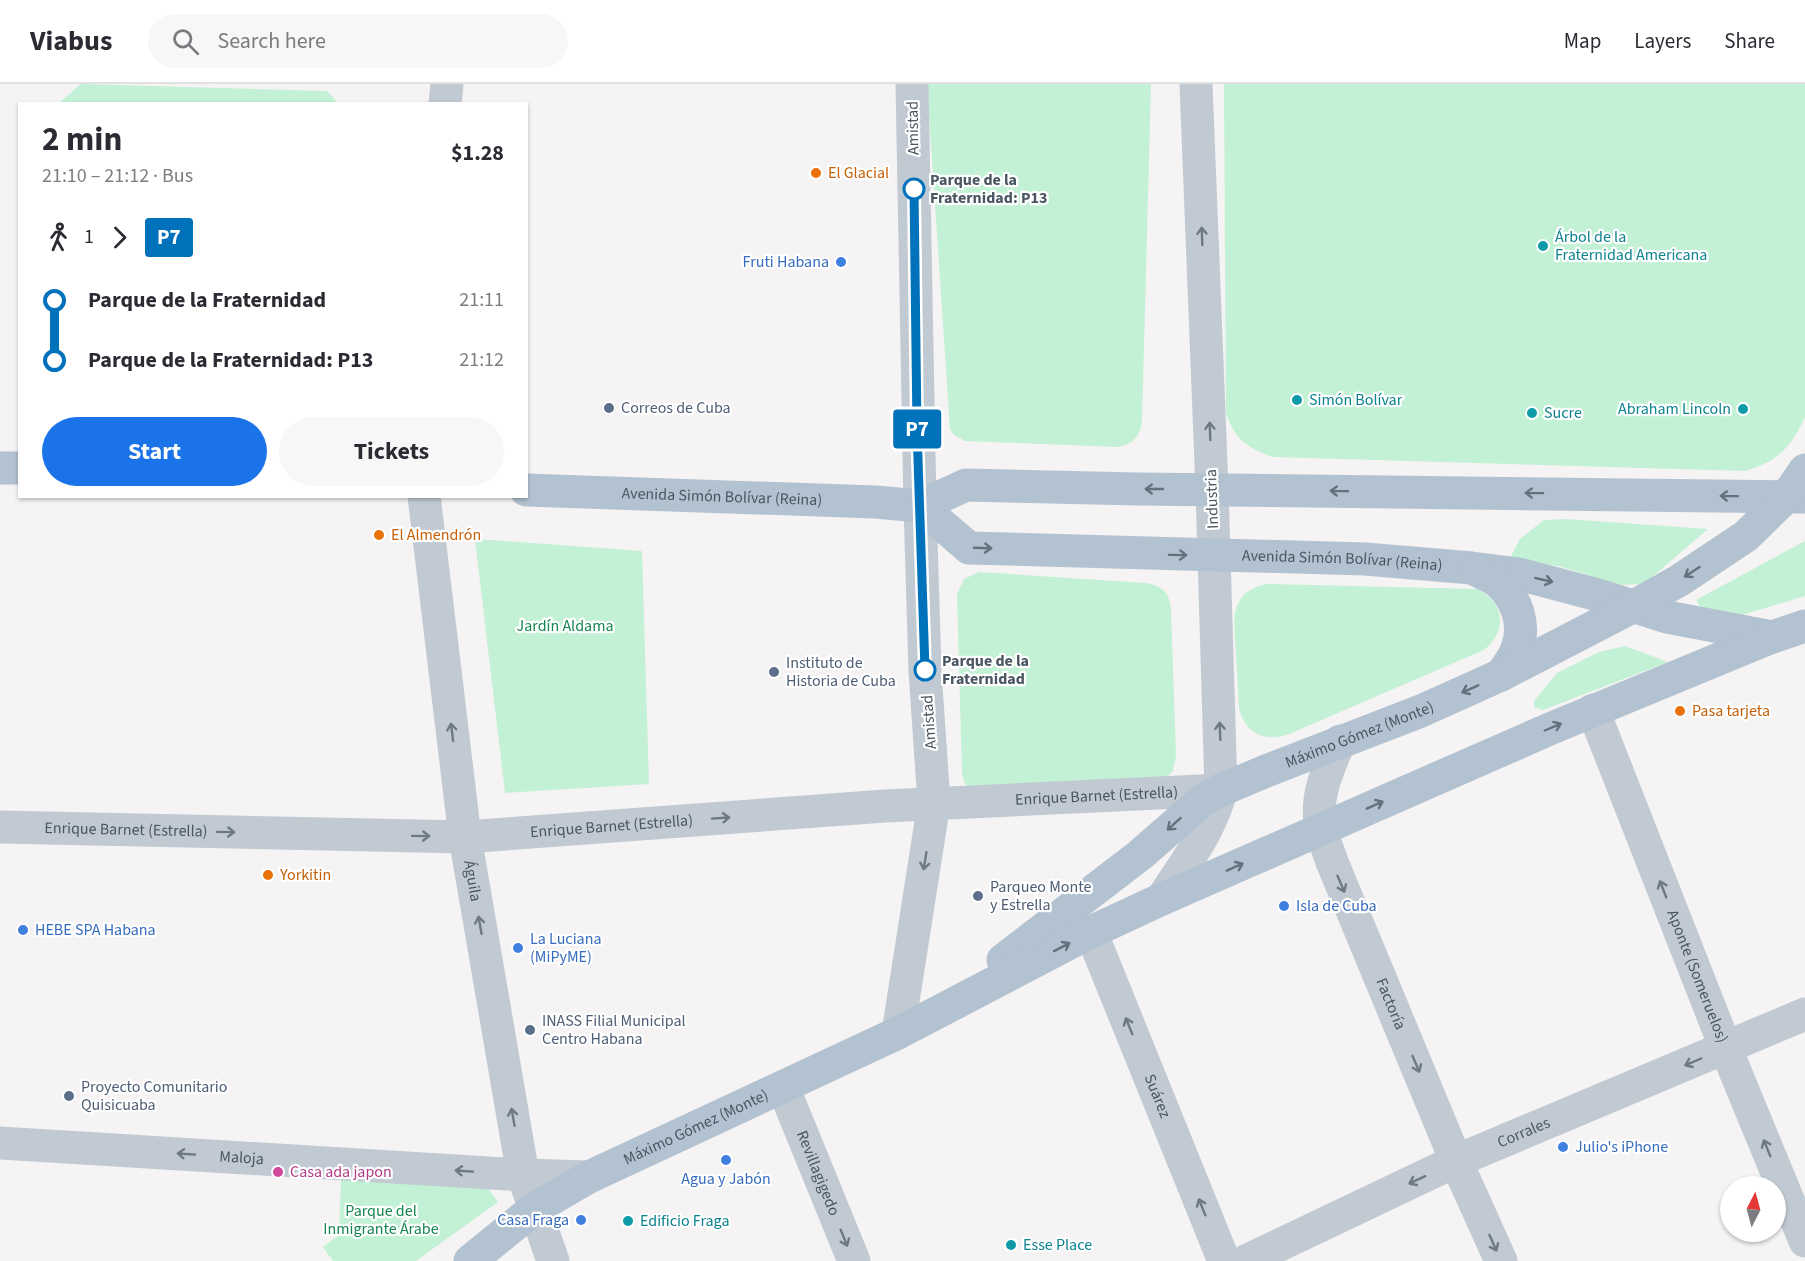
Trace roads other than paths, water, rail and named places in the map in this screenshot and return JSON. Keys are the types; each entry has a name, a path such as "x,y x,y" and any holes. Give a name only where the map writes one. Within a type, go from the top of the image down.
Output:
{"main road":[{"path":"0,468 18,468"},
{"name":"Avenida Simón Bolívar (Reina)","path":"528,490 875,502 920,506 966,485 1212,489 1799,488"},
{"name":"Máximo Gómez (Monte)","path":"935,1013 1140,855 1194,807 1221,790 1340,741 1421,711 1501,675 1634,606 1680,580 1746,536 1799,488"},
{"name":"Avenida Simón Bolívar (Reina)","path":"920,506 969,548 1365,559 1472,568 1519,574 1561,584 1678,620 1772,637"},
{"path":"1472,568 1497,580 1512,598 1520,614 1521,637 1516,652 1501,675"},
{"name":"Máximo Gómez (Monte)","path":"470,1261 534,1209 589,1177 898,1033 1091,932 1162,898 1593,710 1772,637 1805,626"}],"street":[{"path":"445,102 447,84"},
{"name":"Amistad","path":"898,1033 934,803 925,671 912,84"},
{"name":"Industria","path":"1162,898 1207,828 1217,807 1221,790 1196,84"},
{"name":"Águila","path":"424,498 465,837 523,1175 553,1261"},
{"name":"Aponte (Someruelos)","path":"1593,710 1726,1048 1805,1241"},
{"name":"Factoría","path":"1340,741 1324,778 1320,803 1321,829 1332,862 1456,1161 1501,1261"},
{"name":"Enrique Barnet (Estrella)","path":"0,827 465,837 934,803 1221,790"},
{"name":"Suárez","path":"1091,932 1224,1261"},
{"name":"Corrales","path":"1246,1261 1456,1161 1805,1014"},
{"name":"Revillagigedo","path":"783,1087 854,1261"},
{"name":"Maloja","path":"0,1143 523,1175 589,1177"}],"place":[{"name":"El Glacial","path":"816,173"},
{"name":"Parque de la Fraternidad: P13","path":"914,189"},
{"name":"Árbol de la Fraternidad Americana","path":"1543,246"},
{"name":"Fruti Habana","path":"841,262"},
{"name":"Simón Bolívar","path":"1297,400"},
{"name":"Correos de Cuba","path":"609,408"},
{"name":"Abraham Lincoln","path":"1743,409"},
{"name":"Sucre","path":"1532,413"},
{"name":"El Almendrón","path":"379,535"},
{"name":"Parque de la Fraternidad","path":"925,670"},
{"name":"Instituto de Historia de Cuba","path":"774,672"},
{"name":"Pasa tarjeta","path":"1680,711"},
{"name":"Yorkitin","path":"268,875"},
{"name":"Parqueo Monte y Estrella","path":"978,896"},
{"name":"Isla de Cuba","path":"1284,906"},
{"name":"HEBE SPA Habana","path":"23,930"},
{"name":"La Luciana (MiPyME)","path":"518,948"},
{"name":"INASS Filial Municipal Centro Habana","path":"530,1030"},
{"name":"Proyecto Comunitario Quisicuaba","path":"69,1096"},
{"name":"Julio's iPhone","path":"1563,1147"},
{"name":"Agua y Jabón","path":"726,1160"},
{"name":"Casa ada japon","path":"278,1172"},
{"name":"Casa Fraga","path":"581,1220"},
{"name":"Edificio Fraga","path":"628,1221"},
{"name":"Esse Place","path":"1011,1245"}],"park label":[{"name":"Jardín Aldama","path":"565,626"},
{"name":"Parque del Inmigrante Árabe","path":"381,1220"}]}
